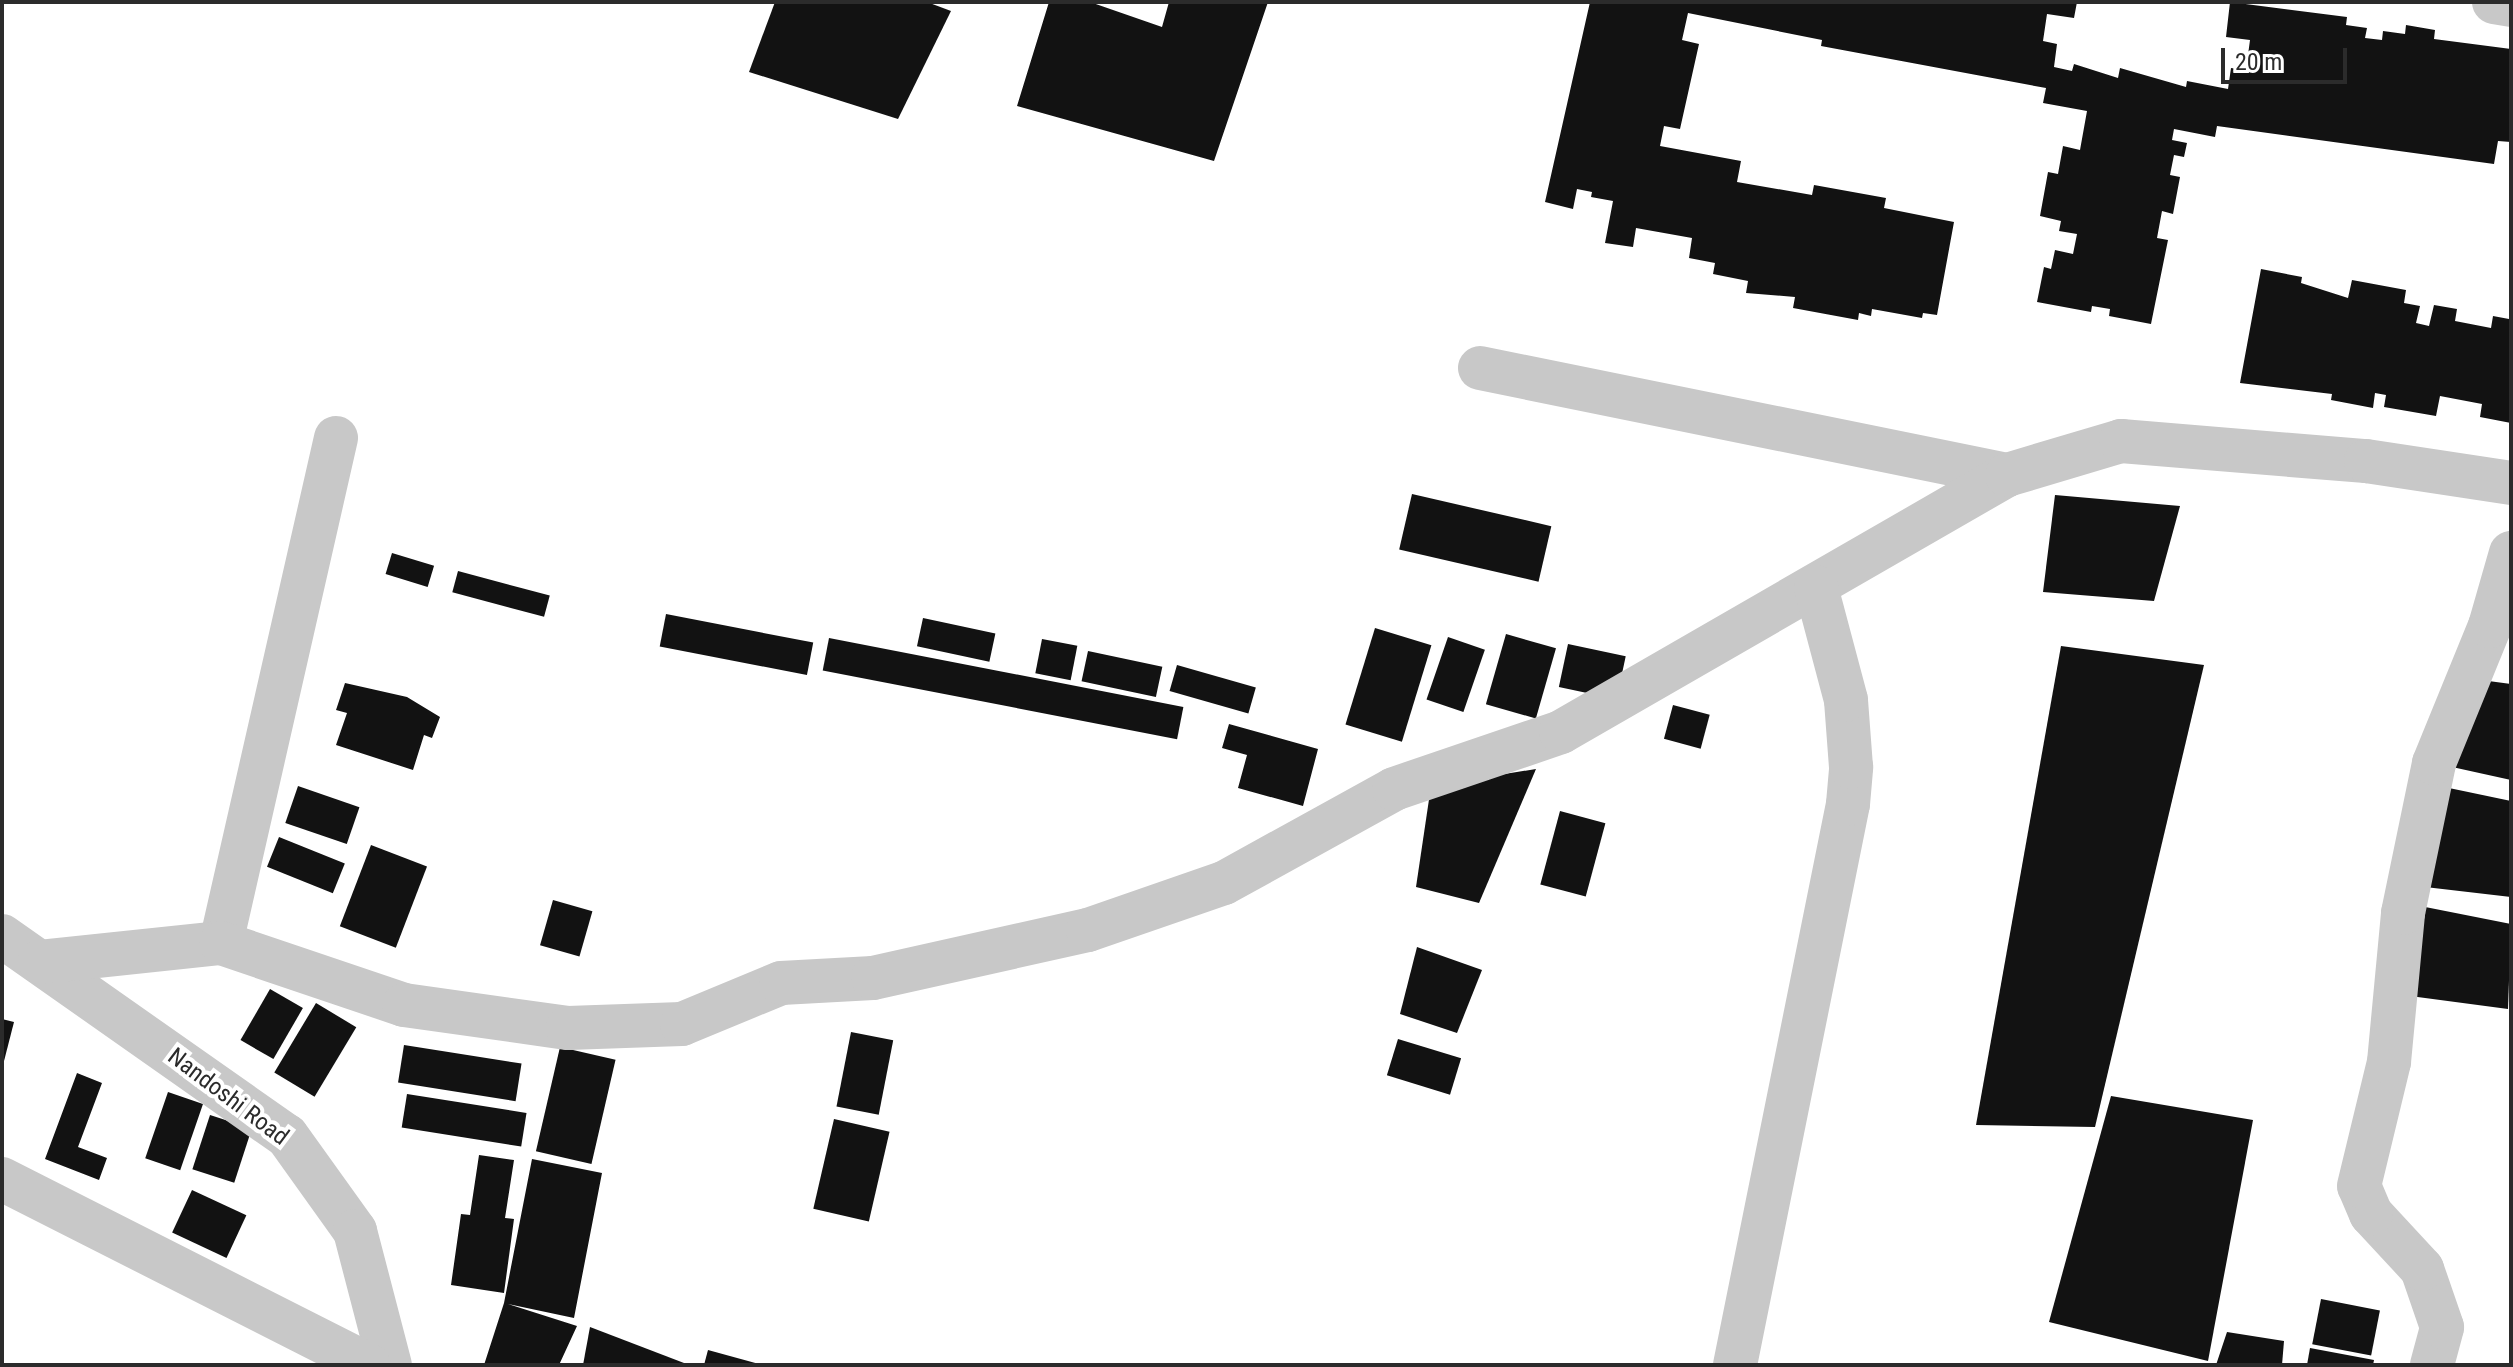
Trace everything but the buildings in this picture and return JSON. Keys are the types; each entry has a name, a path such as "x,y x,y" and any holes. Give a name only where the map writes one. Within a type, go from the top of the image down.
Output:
{"street":[{"path":"2494,2 2511,5"},
{"path":"1480,368 2007,475"},
{"path":"221,943 336,438"},
{"path":"40,962 221,943 404,1005 568,1028 682,1024 781,983 873,978 1088,930 1224,883 1394,789 1561,732 2007,475 2121,441 2366,461 2511,483"},
{"path":"2432,1365 2442,1327 2422,1269 2371,1214 2359,1186 2389,1062 2403,913 2434,763 2490,626 2511,553"},
{"path":"1738,1364 1848,804 1851,767 1847,703 1816,587"},
{"name":"Nandoshi Road","path":"2,936 287,1136 355,1231 390,1365"},
{"path":"2,1179 369,1365"}]}
